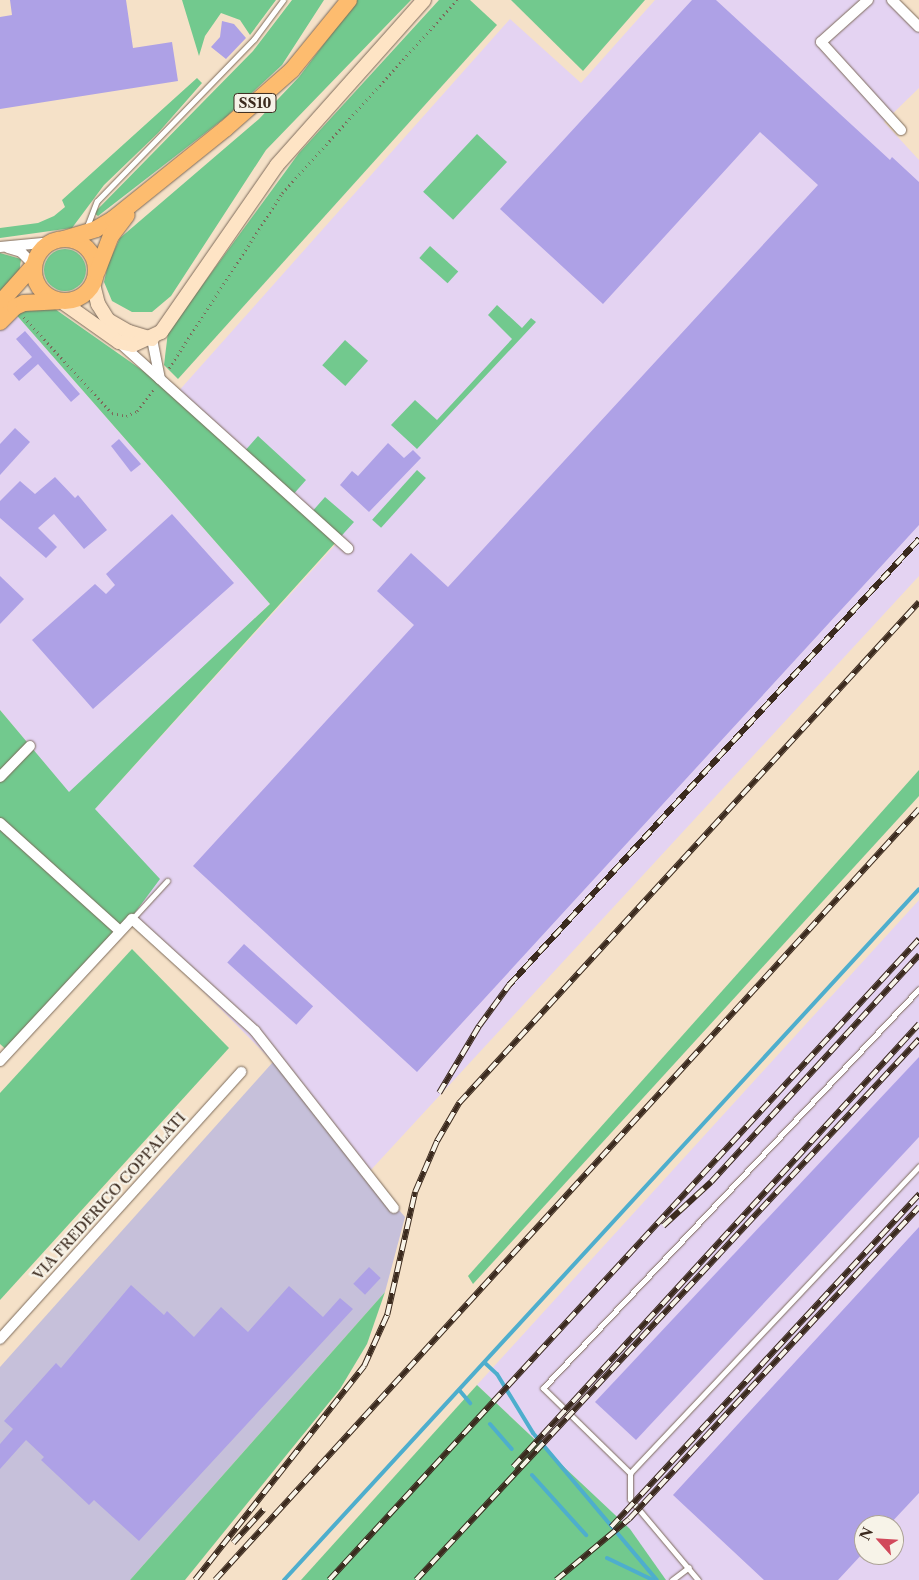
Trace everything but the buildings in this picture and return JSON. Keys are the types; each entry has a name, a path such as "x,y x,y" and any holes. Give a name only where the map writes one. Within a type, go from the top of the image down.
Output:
{"main road":[{"name":"SS10","path":"58,240 84,234 113,219 147,193 292,70 349,0"},
{"name":"SS10","path":"95,279 111,236 147,193"},
{"path":"0,303 34,265 41,251 58,240 75,240 91,253 95,279 80,298 60,302 24,303 15,307 0,322"},
{"path":"34,265 37,285 43,293 60,302"}],"street":[{"path":"119,342 133,345 152,339 177,310 277,165 424,0"},
{"path":"868,0 821,42 901,130"},
{"path":"892,0 919,27"},
{"path":"1,247 58,240"},
{"path":"1,247 21,252 34,265"},
{"path":"95,279 98,304 108,320 129,332 152,339"},
{"path":"60,302 119,342 348,548"},
{"path":"152,339 161,380"},
{"path":"0,777 30,746"},
{"path":"0,823 120,931"},
{"path":"2,1055 132,919 255,1031 394,1208"},
{"name":"VIA FREDERICO COPPALATI","path":"0,1339 241,1072"}],"lane":[{"path":"84,234 97,201 254,38 283,0"},
{"path":"132,919 167,881"},
{"path":"630,1473 543,1388 919,989"},
{"path":"698,1580 630,1499 630,1473 919,1166"},
{"path":"672,1580 689,1568"},
{"path":"689,1568 702,1580"}],"shaded area":[{"path":"655,0 891,0 919,30 919,88 884,122 919,160 919,576 369,1172 273,1062 131,918 95,809 338,542 176,394 510,19 581,83"},
{"path":"13,311 270,604 69,793 0,710 0,325"},
{"path":"919,900 919,1580 575,1580 629,1529 477,1385"},
{"path":"273,1062 405,1217 385,1292 130,1580 0,1580 0,1367"}],"green space":[{"path":"182,0 276,0 250,35 240,20 221,13 205,36 199,56"},
{"path":"292,0 324,0 282,65 226,117 98,216 94,213 253,51"},
{"path":"357,0 411,0 266,150 171,296 152,312 132,312 112,301 104,282 108,264 120,238 259,119 299,77"},
{"path":"439,0 470,0 497,25 178,379 164,365 168,332 299,153"},
{"path":"511,0 645,0 583,71"},
{"path":"197,78 202,83 158,133 104,185 72,228 0,238 0,228 38,223 54,216 65,207 62,200"},
{"path":"477,134 507,162 453,220 423,192"},
{"path":"430,246 458,271 448,283 419,258"},
{"path":"65,249 73,251 82,259 86,270 84,278 76,287 65,291 57,289 48,281 44,270 46,262 54,253"},
{"path":"0,253 21,259 19,274 0,298"},
{"path":"497,305 522,328 531,318 536,322 417,449 391,425 415,400 437,420 512,339 488,315"},
{"path":"55,309 176,394 243,453 258,436 306,480 291,497 310,514 325,497 354,522 95,809 160,879 131,918 9,1052 0,1044 0,710 69,792 270,604 13,311"},
{"path":"345,340 368,361 345,386 322,365"},
{"path":"417,470 426,478 381,528 372,520"},
{"path":"919,770 919,796 473,1284 468,1276"},
{"path":"132,949 229,1048 0,1300 0,1093"},
{"path":"385,1292 367,1344 340,1389 185,1580 130,1580"},
{"path":"477,1385 630,1529 666,1580 301,1580"}],"waterway":[{"path":"284,1580 919,889"},
{"path":"485,1363 497,1374 533,1433 657,1580"},
{"path":"460,1391 470,1403"},
{"path":"490,1424 512,1449"},
{"path":"532,1475 586,1535"},
{"path":"607,1558 653,1580"}],"railway":[{"path":"439,1093 479,1026 509,985 919,539"},
{"path":"195,1580 364,1366 387,1315 415,1192 437,1141 459,1103 919,602"},
{"path":"215,1580 919,809"},
{"path":"329,1580 919,939"},
{"path":"663,1226 711,1182 919,955"},
{"path":"513,1467 919,1024"},
{"path":"416,1580 919,1039"},
{"path":"611,1527 919,1194"},
{"path":"556,1580 629,1519 919,1207"},
{"path":"233,1543 263,1510"}]}
